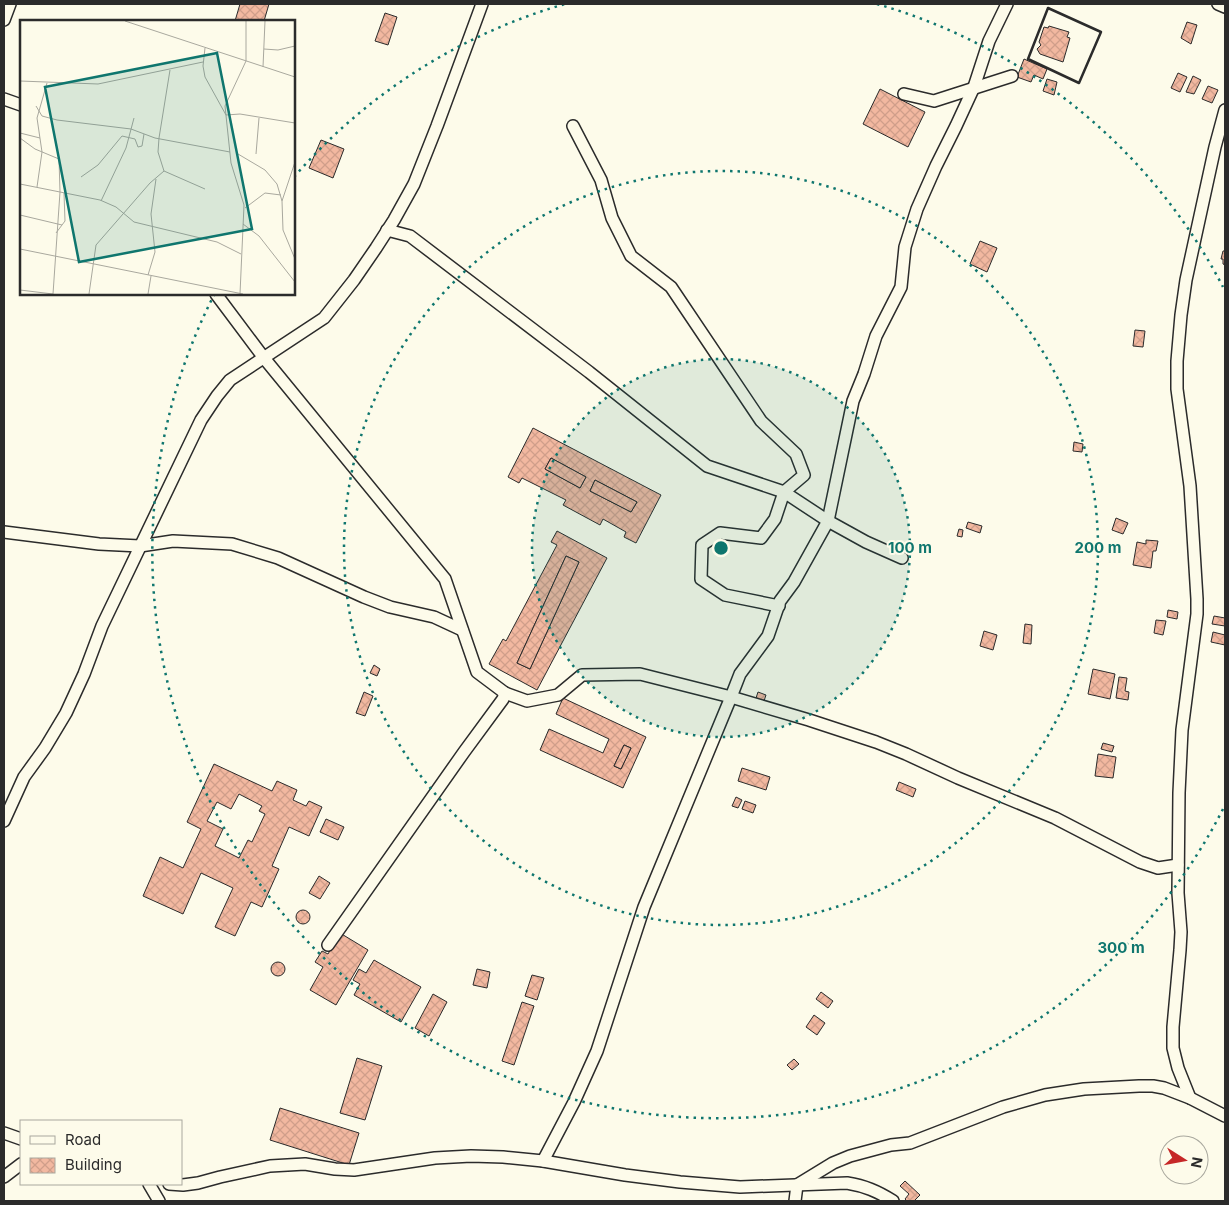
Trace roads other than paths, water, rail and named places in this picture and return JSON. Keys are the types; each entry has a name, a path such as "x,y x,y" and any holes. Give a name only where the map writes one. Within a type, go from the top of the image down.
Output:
{"street":[{"path":"4,20 10,4"},
{"path":"4,821 24,777 45,748 66,713 84,674 102,626 201,420 230,380 324,318 354,280 388,230 414,184 438,126 482,4"},
{"path":"543,1161 574,1102 597,1051 644,907 740,674 768,636 780,601 794,582 828,521 854,401 876,336 901,287 905,247 917,209 974,87 989,41 1007,4"},
{"path":"1218,4 1225,7"},
{"path":"904,94 934,101 1012,76"},
{"path":"4,99 20,105"},
{"path":"1190,1098 1178,1068 1173,1048 1181,932 1178,865 1182,730 1197,614 1190,486 1177,389 1177,360 1186,280 1225,110"},
{"path":"573,126 601,180 612,218 631,256 671,287 761,421 796,454 804,475 784,492 775,519 761,538 720,533 702,545 701,579 725,595 779,606"},
{"path":"388,230 410,236 589,372 707,466 784,492 828,521 866,542 902,558"},
{"path":"217,295 264,358 445,579 477,672 505,693 527,701 558,695 582,675 640,674 731,697 876,742 1054,818 1140,862 1158,868 1178,865"},
{"path":"4,532 99,544 140,546 173,541 232,544 278,558 390,607 434,617 462,630"},
{"path":"328,946 503,699 505,693"},
{"path":"797,1184 850,1156 891,1145 910,1143 1003,1107 1045,1095 1084,1089 1153,1086 1190,1098 1225,1116"},
{"path":"4,1133 20,1139"},
{"path":"182,1185 270,1166 304,1164 354,1170 435,1158 471,1156 543,1161 625,1175 740,1187 847,1183 877,1191 893,1201"},
{"path":"4,1177 20,1165"},
{"path":"796,1201 797,1184"},
{"path":"150,1185 160,1201"}]}
